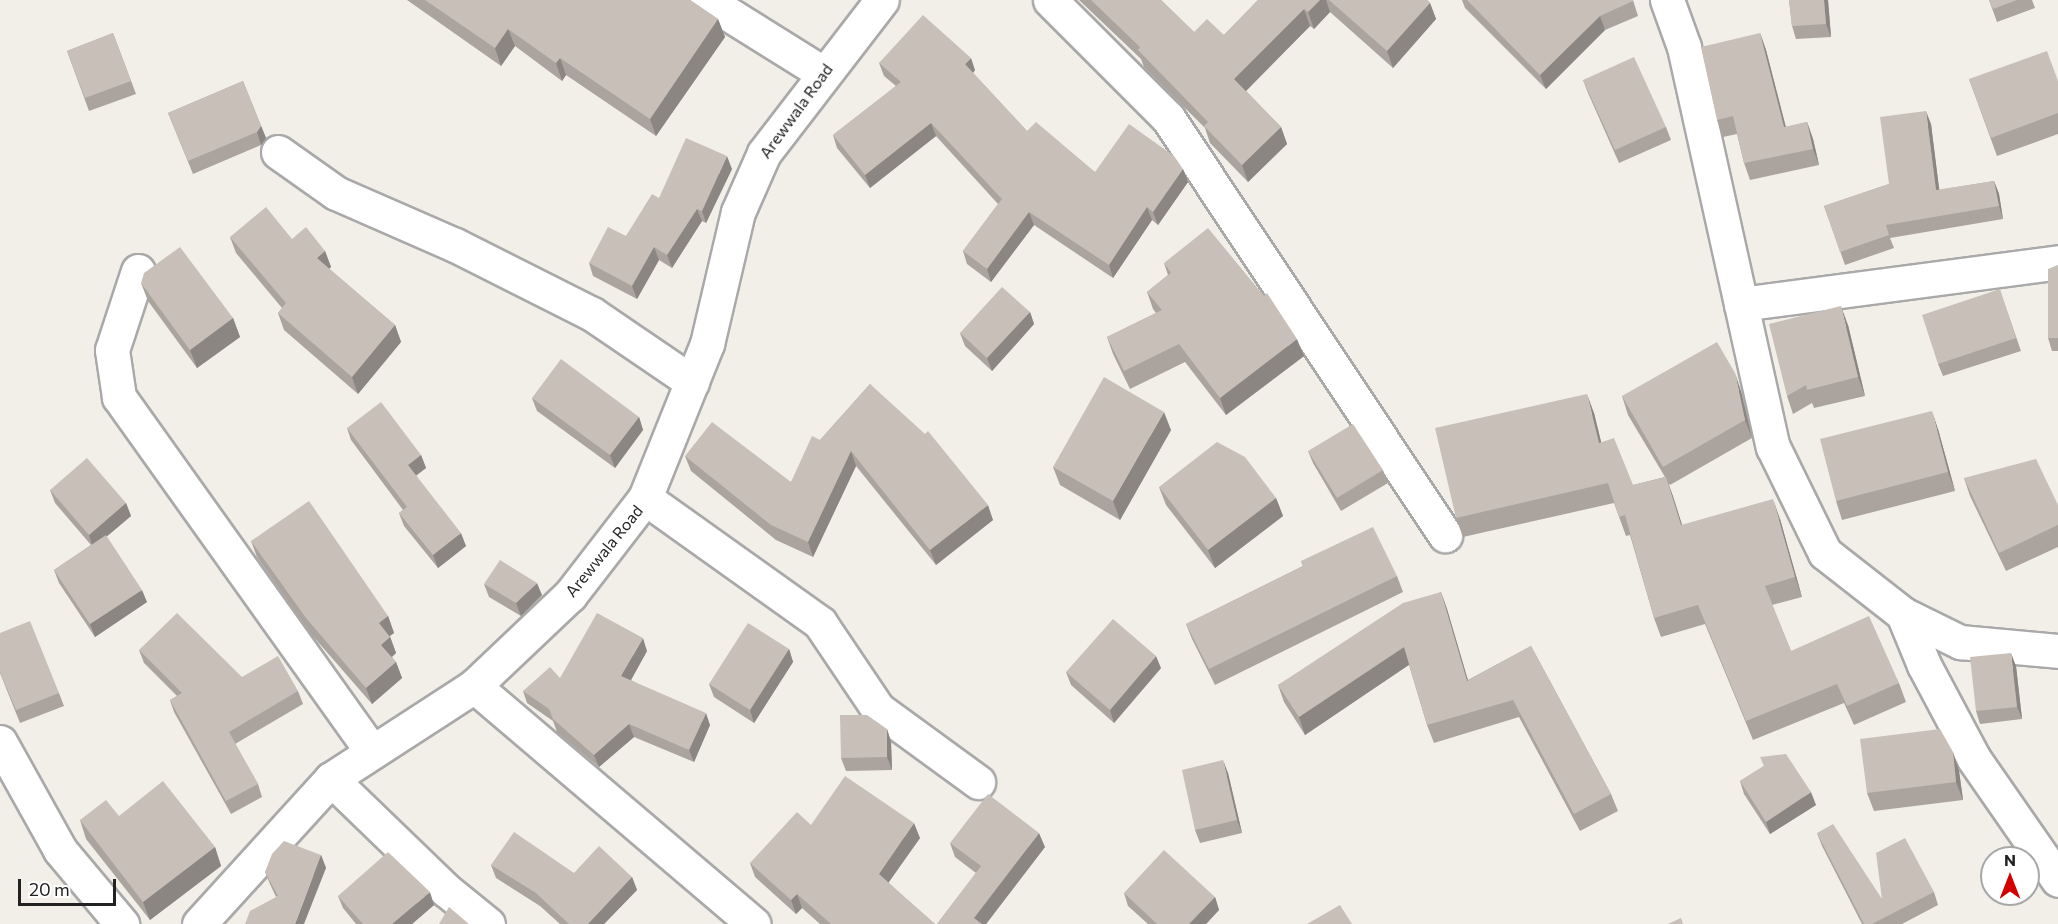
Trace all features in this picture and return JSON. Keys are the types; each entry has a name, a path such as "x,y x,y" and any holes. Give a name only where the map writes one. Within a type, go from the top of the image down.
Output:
{"street":[{"path":"706,0 823,73"},
{"name":"Arewwala Road","path":"200,924 331,778 371,750 474,686 570,595 645,498 707,344 738,212 764,153 823,73 882,0"},
{"path":"1050,0 1168,118 1445,535"},
{"path":"1667,0 1684,47 1773,447 1825,553 1903,614 1960,642 2058,651"},
{"path":"278,152 336,193 455,245 592,314 692,382"},
{"path":"1741,304 2058,262"},
{"path":"138,271 112,350 119,397 371,750"},
{"path":"645,498 820,623 878,709 978,782"},
{"path":"1903,614 1924,665 1974,759 2058,880"},
{"path":"474,686 754,924"},
{"path":"0,742 60,850 122,924"},
{"path":"331,778 446,890 488,924"}],"building":[{"path":"425,0 690,0 718,19 650,119 560,58 556,63 508,29 495,48"},
{"path":"1091,0 1161,0 1194,32 1207,19 1224,35 1258,0 1320,0 1308,12 1304,9 1234,79 1281,127 1242,165 1204,126 1208,122 1138,50 1140,47"},
{"path":"1329,0 1427,0 1430,3 1387,51"},
{"path":"1467,0 1633,1 1600,16 1540,75"},
{"path":"1789,0 1824,0 1826,24 1792,26"},
{"path":"1989,0 2017,0 1993,9"},
{"path":"923,15 971,58 965,64 1027,131 1036,122 1095,172 1129,124 1174,156 1183,169 1153,212 1147,207 1109,265 1029,212 987,269 963,251 1002,199 931,123 865,175 833,135 901,82 879,63"},
{"path":"113,33 131,81 85,98 67,51"},
{"path":"1760,33 1784,127 1807,122 1813,149 1744,163 1733,116 1717,120 1701,47"},
{"path":"2047,51 2058,81 2058,113 1991,138 1969,79"},
{"path":"1634,57 1666,127 1615,150 1583,80"},
{"path":"243,81 261,126 257,132 188,161 168,113"},
{"path":"1926,111 1936,190 1994,181 1999,206 1886,225 1889,235 1840,252 1824,206 1889,184 1880,117"},
{"path":"686,138 727,156 702,211 697,209 667,255 654,247 632,286 589,263 608,227 626,236 652,194 659,198"},
{"path":"266,207 292,239 306,227 325,251 317,258 395,325 352,377 278,313 286,303 230,237"},
{"path":"1208,228 1264,296 1267,293 1297,339 1220,398 1179,344 1124,371 1107,337 1162,310 1147,292 1171,273 1164,263"},
{"path":"180,247 233,318 190,350 141,283 144,273"},
{"path":"2058,265 2058,338 2048,338 2048,269"},
{"path":"1002,287 1030,312 987,358 960,333"},
{"path":"2000,289 2016,338 1938,364 1922,315"},
{"path":"1841,306 1858,377 1807,390 1806,385 1787,396 1769,324"},
{"path":"1717,342 1735,373 1745,420 1663,467 1622,396"},
{"path":"561,359 639,417 610,455 532,398"},
{"path":"1104,377 1164,412 1113,501 1053,467"},
{"path":"870,384 925,434 928,431 988,505 930,550 851,451 808,542 771,525 685,456 712,422 791,482 812,436 820,440"},
{"path":"1587,394 1599,443 1614,438 1633,485 1666,477 1681,525 1773,499 1795,577 1765,586 1791,651 1869,616 1899,683 1847,706 1837,684 1746,721 1698,605 1654,618 1625,515 1619,517 1608,483 1456,518 1435,428"},
{"path":"381,402 421,455 408,465 461,533 433,555 399,513 407,507 347,428"},
{"path":"1932,411 1948,472 1836,501 1820,439"},
{"path":"1353,424 1383,470 1337,498 1308,451"},
{"path":"1217,442 1245,457 1276,498 1208,550 1159,487"},
{"path":"87,458 126,503 89,535 50,490"},
{"path":"2036,459 2058,505 2058,525 1999,553 1964,478"},
{"path":"309,501 388,616 379,623 390,637 381,645 396,662 366,688 306,618 251,541"},
{"path":"1373,527 1397,576 1209,669 1186,624 1303,566 1301,561"},
{"path":"106,535 142,590 90,624 54,570"},
{"path":"500,560 537,583 516,603 484,584"},
{"path":"1441,592 1467,681 1531,646 1611,794 1574,814 1513,700 1427,725 1404,647 1299,717 1278,685 1403,603"},
{"path":"177,613 242,677 278,656 298,691 229,732 258,784 226,801 170,700 182,693 139,650"},
{"path":"597,613 643,638 621,676 706,713 689,750 629,724 594,755 553,719 549,709 523,691 550,667 560,678"},
{"path":"1113,619 1156,656 1110,710 1066,672"},
{"path":"30,621 59,693 16,710 0,672 0,633"},
{"path":"748,623 789,649 750,710 709,684"},
{"path":"2011,653 2017,707 1976,711 1970,657"},
{"path":"840,715 867,715 887,729 887,757 841,758"},
{"path":"1940,729 1953,752 1956,782 1867,793 1860,739"},
{"path":"1786,754 1811,792 1766,822 1740,781 1764,766 1760,757"},
{"path":"1223,760 1237,820 1195,830 1182,770"},
{"path":"845,776 914,823 879,874 935,924 831,924 797,894 791,900 750,863 797,812 811,825"},
{"path":"163,781 215,847 143,902 80,820 106,800 119,816"},
{"path":"988,794 1039,833 974,918 982,924 937,924 981,866 950,843"},
{"path":"1833,824 1882,899 1876,853 1905,838 1934,892 1872,924 1864,924 1817,833"},
{"path":"514,832 574,873 599,846 632,877 588,924 569,924 536,893 491,865"},
{"path":"284,841 321,855 295,924 245,924 250,911 278,896 265,872 272,854"},
{"path":"1164,850 1215,897 1189,924 1157,924 1124,893"},
{"path":"388,852 430,892 392,924 363,924 338,896"},
{"path":"1340,905 1352,924 1307,924"},
{"path":"449,907 469,924 439,924"},
{"path":"1681,918 1683,924 1668,924"}]}
